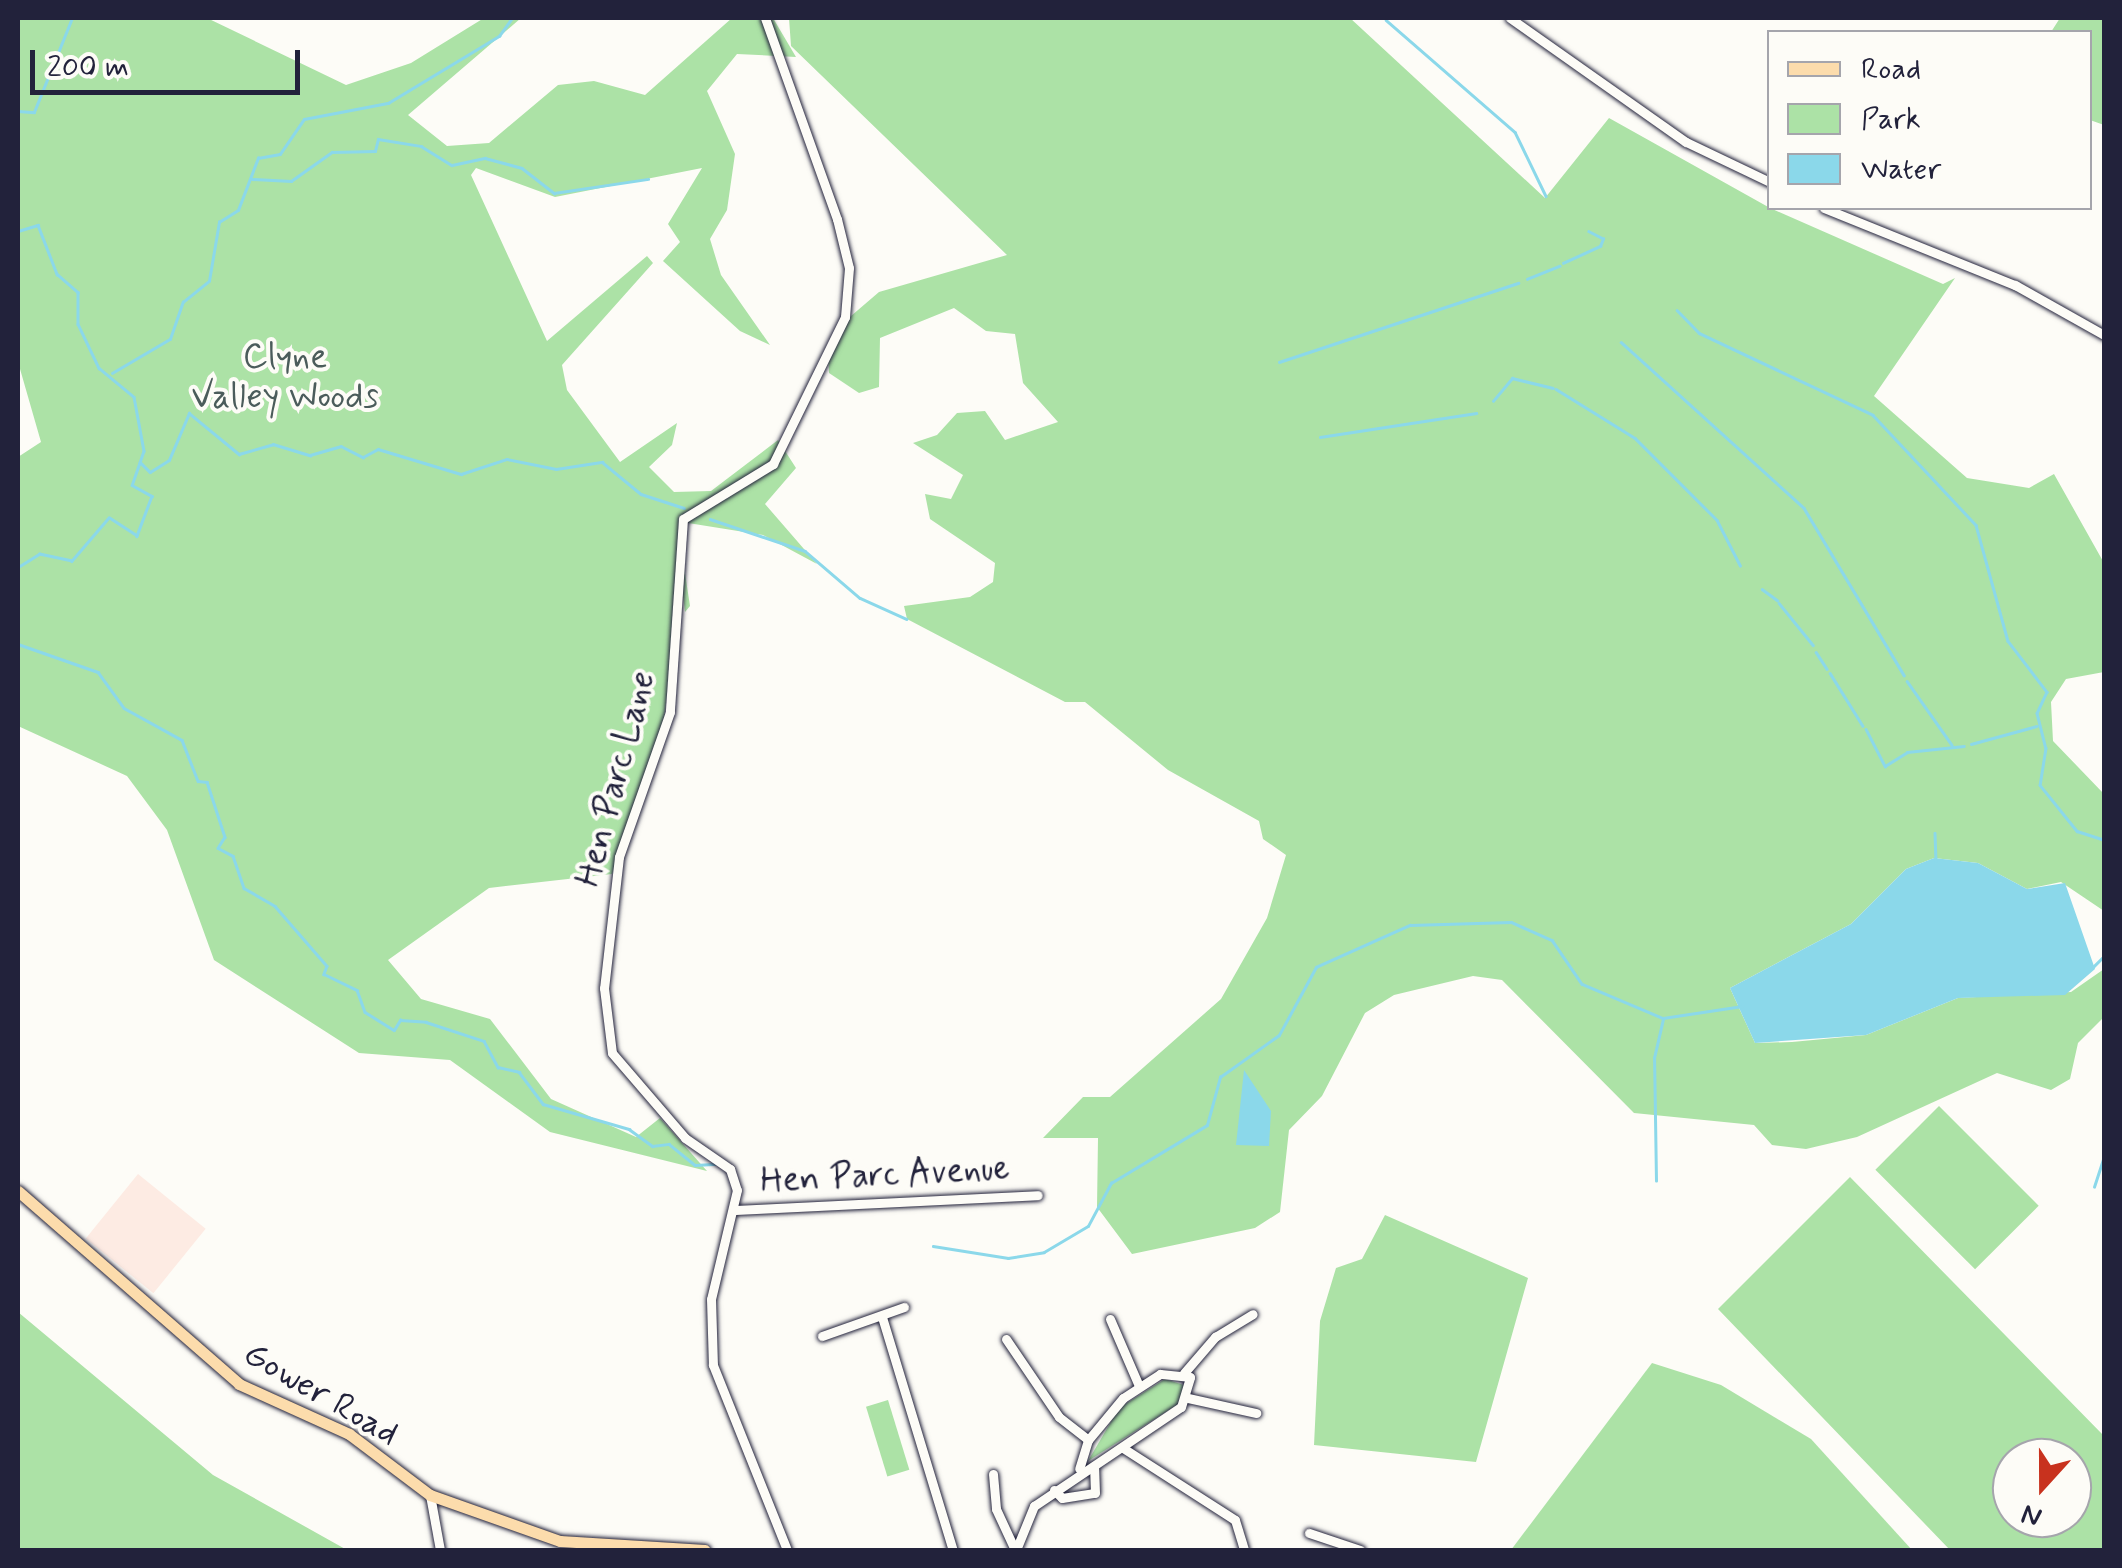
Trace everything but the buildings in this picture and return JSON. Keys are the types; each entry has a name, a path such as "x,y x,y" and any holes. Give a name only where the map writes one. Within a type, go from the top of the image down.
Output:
{"main road":[{"name":"Gower Road","path":"18,1192 239,1384 349,1434 430,1494 548,1538 629,1549 705,1550"}],"street":[{"name":"Hen Parc Lane","path":"735,1210 730,1168 685,1138 612,1053 603,956 619,857 670,712 683,519 773,464 845,317 849,268 837,218 765,18"},
{"path":"1510,18 1686,142 1767,181"},
{"path":"1829,210 2015,284 2104,336"},
{"name":"Hen Parc Avenue","path":"735,1210 1038,1194"},
{"path":"735,1210 711,1299 713,1365 787,1550"},
{"path":"822,1336 904,1306"},
{"path":"1079,1469 1088,1440 1139,1386 1184,1373 1215,1337 1253,1314"},
{"path":"882,1317 953,1550"},
{"path":"1110,1319 1139,1386"},
{"path":"1006,1339 1059,1417 1088,1440"},
{"path":"1016,1550 1022,1522 1054,1490 1079,1469 1094,1466 1123,1448 1188,1398 1193,1382 1184,1373"},
{"path":"1188,1398 1256,1412"},
{"path":"1123,1448 1235,1520 1244,1550"},
{"path":"1054,1490 1062,1498 1096,1493 1094,1466"},
{"path":"994,1474 996,1510 1016,1550"},
{"path":"430,1494 440,1550"},
{"path":"1310,1533 1360,1550"}],"shaded area":[{"path":"138,1174 206,1229 153,1293 86,1239"}],"green space":[{"name":"Clyne Valley Woods","path":"18,18 207,18 346,85 411,63 484,18 521,18 408,115 447,146 489,143 558,85 594,81 645,95 732,18 773,18 796,57 737,54 707,91 735,154 727,210 710,239 721,275 770,345 740,331 663,261 680,242 668,224 702,168 555,197 476,168 471,175 547,341 647,256 653,263 562,365 567,390 620,462 677,423 672,445 649,467 674,492 711,491 778,440 796,468 765,504 817,564 763,535 688,523 681,547 690,606 685,612 681,579 663,727 612,874 489,888 388,960 421,999 490,1019 551,1099 636,1137 660,1118 707,1171 550,1132 450,1060 359,1053 214,960 167,830 127,776 18,726 18,457 41,442 18,362"},
{"path":"789,18 1350,18 1545,198 1609,118 1767,206 1767,210 1943,284 1955,278 1874,396 1967,478 2029,488 2054,474 2104,563 2104,672 2066,679 2051,702 2053,741 2104,794 2104,911 2061,882 2027,889 1978,863 1934,858 1906,869 1851,924 1730,988 1755,1043 1792,1042 1866,1035 1958,998 2071,992 2104,969 2104,1017 2078,1043 2070,1079 2051,1090 1997,1073 1857,1137 1806,1149 1772,1145 1754,1125 1634,1113 1502,980 1473,976 1394,995 1365,1013 1322,1096 1289,1130 1280,1212 1255,1228 1132,1254 1097,1207 1098,1138 1043,1138 1083,1097 1110,1097 1221,999 1267,918 1286,855 1263,839 1259,821 1168,770 1085,702 1065,702 907,619 904,606 970,597 993,582 995,563 930,519 925,494 951,499 963,475 913,443 937,435 957,413 985,411 1005,440 1058,422 1023,383 1015,334 986,331 954,308 880,338 879,387 859,393 829,373 828,355 851,316 879,292 1007,255 791,46"},
{"path":"2060,18 2104,18 2104,125 2092,121 2092,30 2052,30"},
{"path":"1939,1106 2039,1206 1975,1269 1875,1170"},
{"path":"1850,1177 2104,1436 2104,1550 1950,1550 1718,1309"},
{"path":"1385,1215 1528,1278 1476,1462 1314,1445 1320,1321 1336,1268 1362,1259"},
{"path":"18,1312 213,1475 347,1550 18,1550"},
{"path":"1652,1363 1721,1385 1811,1439 1912,1550 1511,1550"},
{"path":"1165,1379 1184,1385 1180,1403 1088,1461 1119,1408"},
{"path":"888,1400 909,1470 887,1477 866,1407"}],"water":[{"path":"1934,858 1978,863 2027,889 2065,883 2095,969 2065,995 1958,998 1866,1035 1755,1043 1730,988 1851,924 1906,869"},
{"path":"1244,1070 1271,1111 1269,1146 1236,1145"}],"waterway":[{"path":"18,111 34,112 72,18"},
{"path":"112,373 170,339 183,302 209,281 219,222 238,210 258,158 280,154 304,119 388,103 499,36 512,18"},
{"path":"1386,20 1515,132 1546,196"},
{"path":"252,179 291,181 332,152 375,151 378,139 421,146 452,165 485,158 522,168 554,193 648,179"},
{"path":"18,231 38,225 57,274 78,292 78,324 99,368 134,397 144,451 132,485 152,496 137,536 109,518 72,561 40,554 18,568"},
{"path":"1563,263 1600,246 1603,239 1589,232"},
{"path":"1527,279 1559,266"},
{"path":"1279,362 1518,283"},
{"path":"1677,310 1699,333 1873,415 1976,525 2008,641 2047,692 2037,713 2046,748 2040,785 2077,831 2104,840"},
{"path":"1621,342 1804,508 1904,675"},
{"path":"1493,401 1512,378 1553,388"},
{"path":"1556,389 1635,438 1717,520 1740,565"},
{"path":"140,462 150,472 169,460 189,413 239,454 273,444 310,455 341,446 363,457 378,449 461,474 507,459 556,469 602,462 641,494 684,508"},
{"path":"1320,437 1476,413"},
{"path":"710,519 805,551 860,598 907,619"},
{"path":"1762,589 1777,600"},
{"path":"1779,603 1813,645"},
{"path":"18,644 98,672 124,708 182,740 198,781 207,782 225,837 218,848 233,856 244,888 275,906 327,966 324,974 357,990 365,1012 394,1030 400,1020 426,1022 484,1041 498,1067 519,1072 543,1104 629,1129 652,1146 669,1144 695,1165 717,1164"},
{"path":"1816,652 1827,669"},
{"path":"1830,673 1863,726"},
{"path":"1907,681 1952,745"},
{"path":"1971,744 2037,726"},
{"path":"1866,729 1885,766 1907,752 1964,746"},
{"path":"1935,833 1936,861"},
{"path":"933,1246 1008,1258 1044,1252 1088,1226 1111,1183 1207,1125 1220,1077 1279,1035 1316,967 1410,925 1511,922 1552,940 1582,984 1663,1018 1742,1006"},
{"path":"2093,967 2104,956"},
{"path":"1656,1181 1654,1058 1663,1019"},
{"path":"2094,1187 2104,1157"}]}
